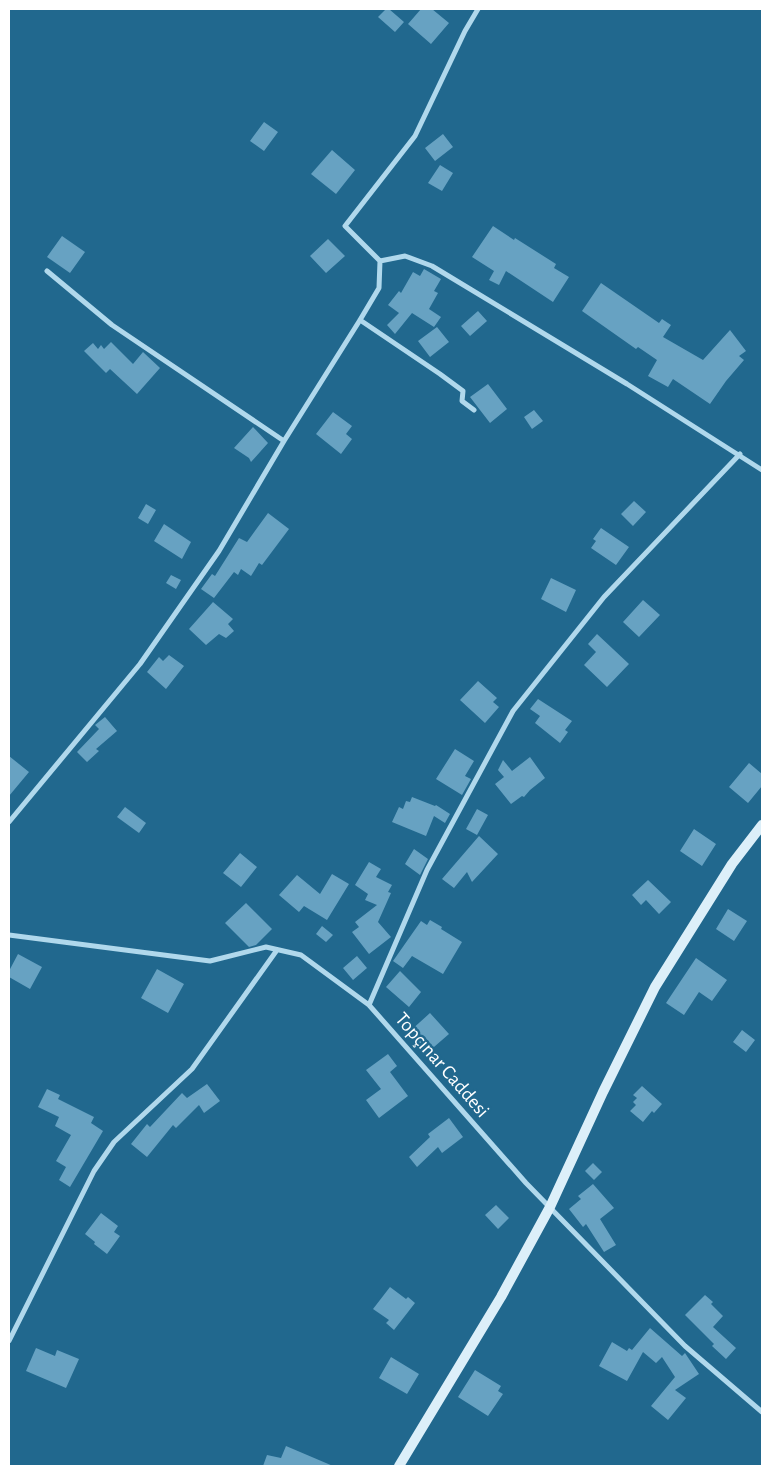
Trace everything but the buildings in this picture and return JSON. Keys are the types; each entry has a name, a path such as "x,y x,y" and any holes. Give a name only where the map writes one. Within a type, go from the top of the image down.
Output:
{"street":[{"path":"9,822 140,664 219,551 284,441 379,288 380,261 345,226 415,136 465,31 478,9"},
{"path":"380,261 405,256 432,266 740,454 762,470"},
{"path":"47,271 112,325 284,441"},
{"path":"360,320 456,386 463,392 462,401 474,410"},
{"path":"369,1005 427,870 513,711 604,597 740,454"},
{"path":"399,1466 501,1297 550,1207 603,1092 655,987 732,864 762,825"},
{"name":"Topçınar Caddesi","path":"9,935 18,938 210,961 266,947 301,955 369,1005 526,1183 685,1346 762,1412"},
{"path":"9,1340 94,1171 114,1142 192,1069 278,950"}]}
